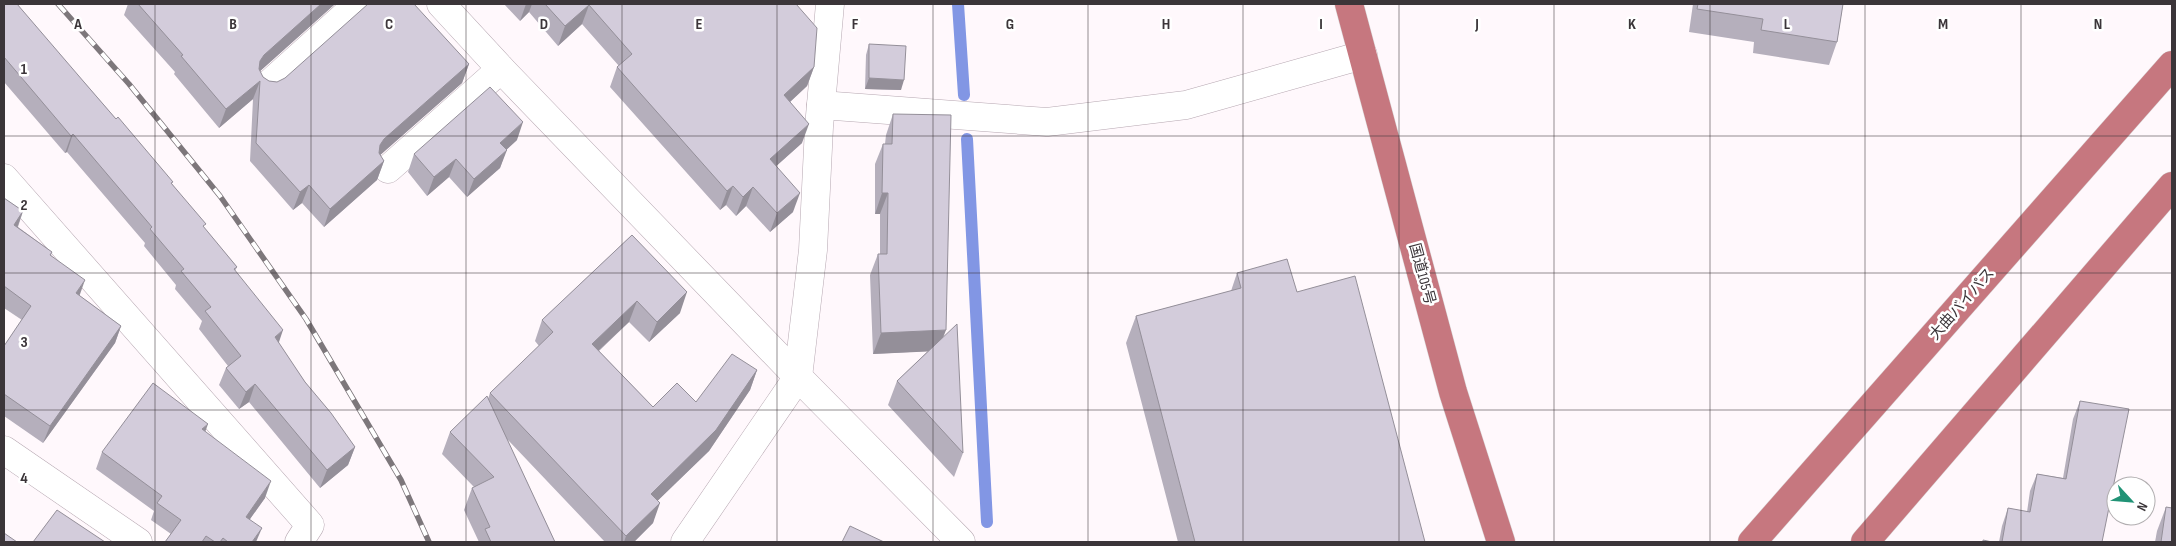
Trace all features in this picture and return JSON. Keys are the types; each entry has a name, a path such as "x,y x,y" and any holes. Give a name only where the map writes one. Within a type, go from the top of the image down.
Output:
{"highway":[{"name":"国道105号","path":"1349,4 1453,392 1501,542"},
{"name":"大曲バイパス","path":"1752,542 2172,65"},
{"path":"1865,542 2172,186"}],"street":[{"path":"268,85 358,4"},
{"path":"441,4 501,69 798,377 961,542"},
{"path":"685,542 798,377 813,250 830,4"},
{"path":"822,105 1047,122 1186,104 1363,55"},
{"path":"388,169 501,69"},
{"path":"4,178 310,525 299,542"},
{"path":"4,450 138,542"}],"building":[{"path":"4,4 17,4 116,119 118,117 206,224 203,226 237,267 234,269 283,330 275,337 305,382 331,413 355,447 327,470 255,384 246,392 226,368 241,356 205,311 211,307 181,271 184,269 150,229 152,227 4,57"},
{"path":"138,4 321,4 264,55 260,61 259,69 263,77 269,81 277,82 285,78 368,4 414,4 469,64 384,139 380,145 379,153 384,161 330,209 309,185 300,192 256,143 260,81 226,109 181,56 183,55"},
{"path":"545,4 796,4 817,28 814,67 784,95 809,124 770,159 800,193 777,213 753,187 743,197 733,186 727,191 617,67 632,54 589,5 565,26"},
{"path":"1698,4 1843,4 1837,42 1761,30 1763,19 1697,9"},
{"path":"869,44 906,46 904,80 869,78"},
{"path":"490,87 523,122 500,143 507,150 474,179 456,159 434,177 414,154"},
{"path":"893,114 951,115 946,330 881,333 878,254 887,254 888,193 882,193 883,144 892,144"},
{"path":"4,198 23,211 14,225 52,252 50,255 85,280 76,293 121,326 50,426 4,394 4,346 31,306 4,286"},
{"path":"632,235 687,292 657,322 637,301 592,344 653,407 677,383 696,402 732,354 757,370 716,430 651,494 660,503 626,536 490,393 553,332 542,320"},
{"path":"1287,259 1297,292 1355,276 1425,542 1195,542 1136,316 1241,288 1237,273"},
{"path":"957,324 963,453 897,381"},
{"path":"153,383 208,424 202,429 271,481 246,517 262,528 252,542 228,542 223,538 220,542 215,542 206,536 202,542 165,542 181,520 157,503 162,496 102,452"},
{"path":"487,396 555,542 491,542 485,529 490,527 472,488 494,477 450,432"},
{"path":"2080,401 2129,409 2115,476 2106,476 2106,522 2102,542 2002,542 2008,508 2030,512 2037,474 2066,479"},
{"path":"2166,507 2172,508 2172,542 2161,542"},
{"path":"57,510 105,542 33,542"},
{"path":"850,526 884,542 842,542"},
{"path":"4,533 17,542 4,542"}],"waterway":[{"path":"958,4 964,95"},
{"path":"967,139 987,522"}],"railway":[{"path":"58,4 129,84 220,196 306,319 401,480 429,542"}]}
